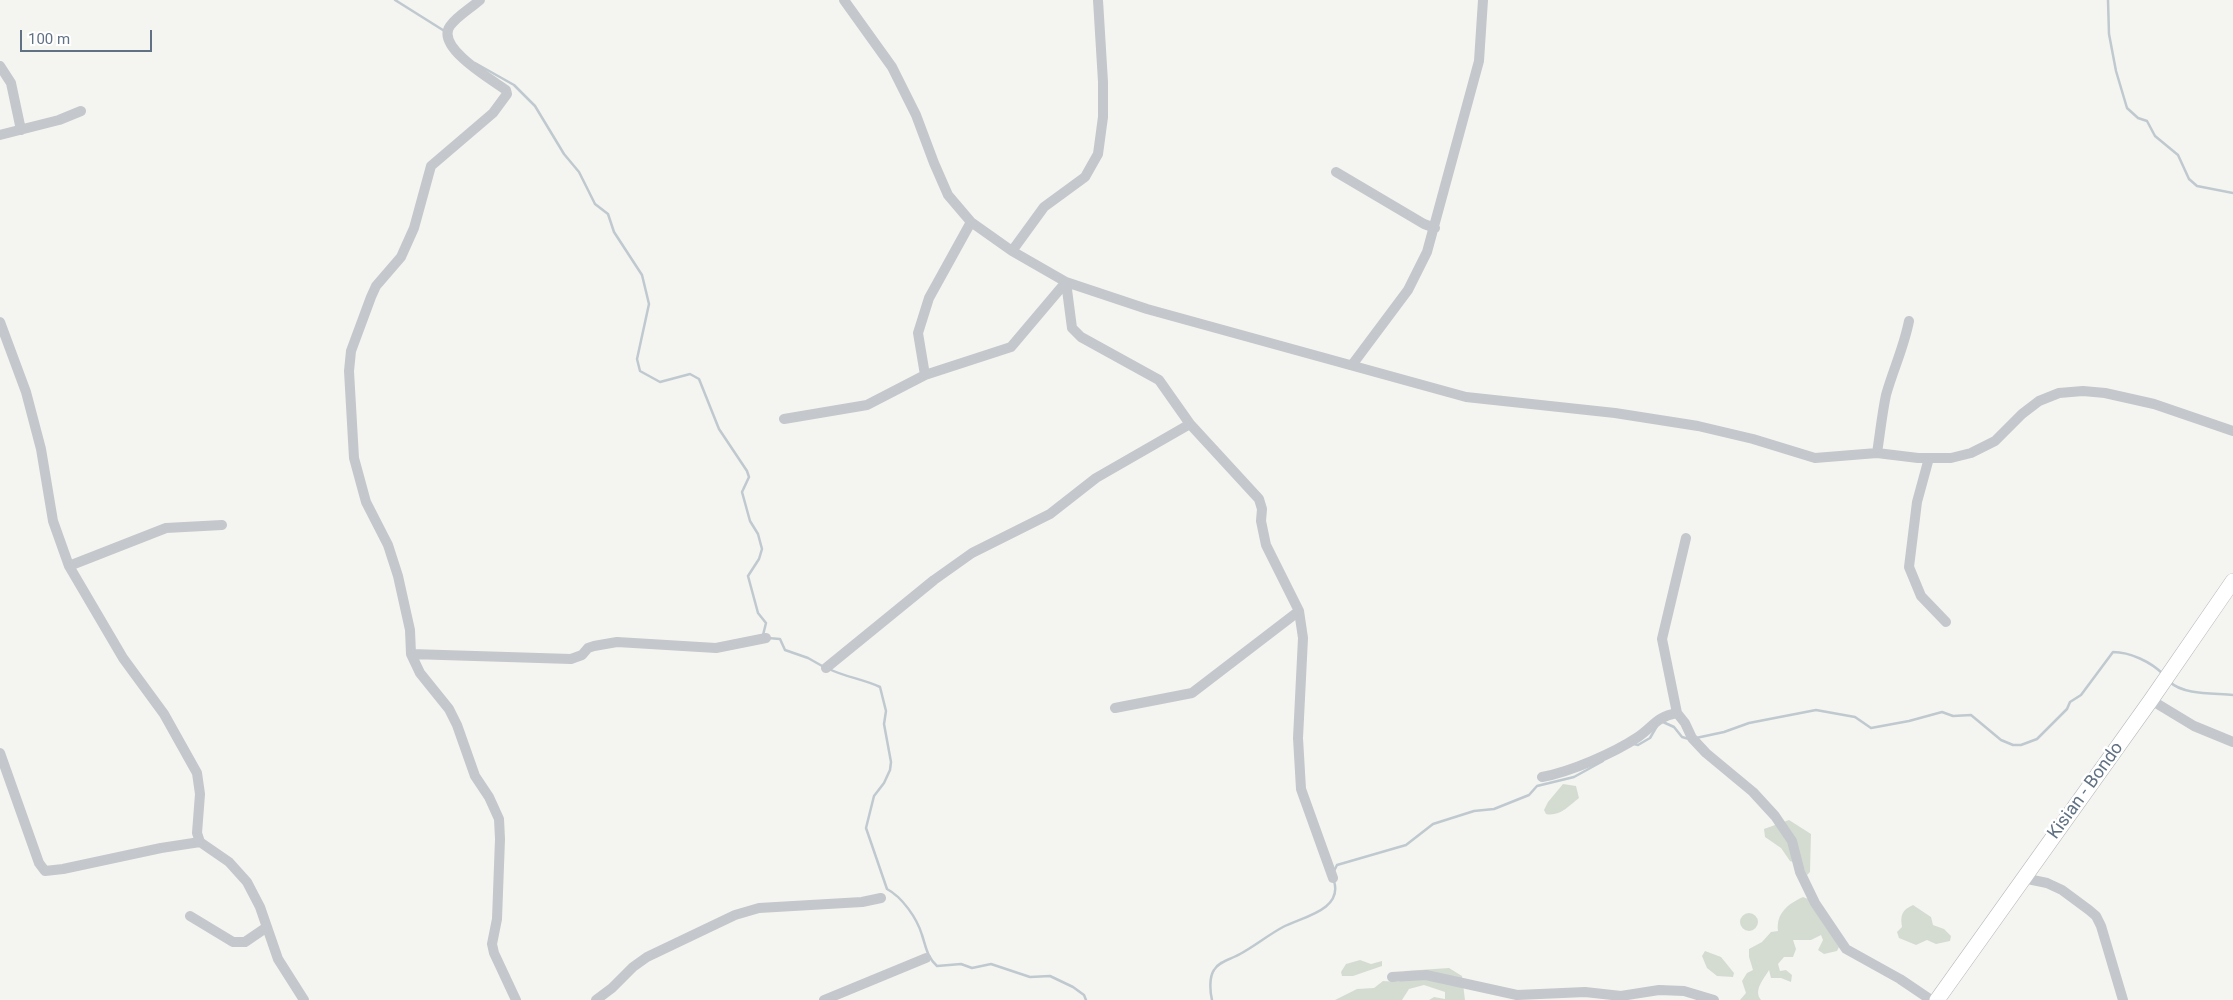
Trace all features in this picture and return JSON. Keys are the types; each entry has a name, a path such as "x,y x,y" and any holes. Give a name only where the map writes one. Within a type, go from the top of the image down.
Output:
{"highway":[{"name":"Kisian - Bondo","path":"1937,1000 2151,700 2233,581"}],"street":[{"path":"480,0 450,26 449,39 462,59 506,90 507,96 493,113 431,166 414,228 401,257 376,286 351,351 349,371 354,458 366,502 388,545 398,576 410,630 411,654 420,673 449,709 457,725 471,768 489,797 499,819 497,919 492,944 516,1000"},
{"path":"844,0 892,67 916,115 948,195 971,222 1012,251 1066,282 1147,309 1466,396 1615,413 1698,426 1754,439 1815,458 1877,453 1950,458 1971,453 1995,441 2022,414 2039,401 2059,393 2083,391 2106,393 2154,404 2233,432"},
{"path":"1012,251 1044,207 1084,177 1098,154 1103,117 1098,0"},
{"path":"1352,365 1408,290 1427,252 1479,61 1483,0"},
{"path":"0,66 11,83 22,130"},
{"path":"0,135 81,111"},
{"path":"1336,172 1424,224 1435,228"},
{"path":"925,375 918,333 930,298 971,222"},
{"path":"784,419 867,405 925,375 1011,347 1066,282"},
{"path":"1066,282 1072,328 1081,337 1160,380 1190,424 1259,499 1266,545 1299,611 1303,638 1298,738 1300,789 1333,878"},
{"path":"1877,453 1886,397 1897,357 1905,343 1908,321"},
{"path":"0,322 26,392 41,450 53,521 69,566 123,658 164,714 197,773 200,794 197,833 200,842 229,862 248,882 278,958 304,1000"},
{"path":"826,668 934,580 972,553 1050,514 1096,478 1190,424"},
{"path":"1929,458 1918,502 1909,568 1921,596 1946,622"},
{"path":"69,566 166,528 222,525"},
{"path":"1686,538 1662,639 1677,713 1686,723 1692,738 1706,753 1746,786 1775,816 1792,841 1800,872 1815,903 1846,949 1900,979 1932,1000"},
{"path":"1115,708 1192,693 1299,611"},
{"path":"411,654 571,659 582,655 588,648 617,642 716,648 766,638"},
{"path":"2151,700 2194,726 2233,742"},
{"path":"1542,777 1562,773 1612,751 1639,737 1663,716 1677,713"},
{"path":"0,753 39,863 45,871 200,842"},
{"path":"2023,878 2055,886 2096,916 2101,926 2123,1000"},
{"path":"596,1000 647,957 735,915 759,908 862,902 881,898"},
{"path":"190,916 233,942 245,942 267,927"},
{"path":"824,1000 926,958"},
{"path":"1392,977 1426,975 1517,995 1585,992 1621,996 1659,990 1684,991 1714,1000"}],"shaded area":[{"path":"1563,784 1576,786 1579,798 1560,812 1551,815 1546,814 1544,810 1548,802"},
{"path":"1789,820 1811,834 1810,872 1807,875 1802,865 1790,861 1781,848 1765,837 1764,829"},
{"path":"1803,897 1808,899 1839,947 1837,951 1824,954 1818,950 1823,940 1821,935 1811,940 1793,940 1796,949 1793,957 1784,957 1778,964 1780,971 1786,970 1792,975 1791,982 1781,978 1771,978 1769,970 1759,988 1758,992 1761,1000 1740,1000 1746,993 1742,981 1747,973 1753,970 1749,949 1762,942 1771,932 1778,931 1781,914 1788,906"},
{"path":"1913,905 1931,917 1933,925 1944,929 1951,936 1950,941 1936,944 1927,940 1916,945 1899,938 1897,932 1902,927 1901,919 1903,913"},
{"path":"1745,913 1753,913 1758,918 1756,929 1745,931 1740,926 1740,918"},
{"path":"1705,951 1721,957 1734,973 1733,977 1717,976 1707,968 1702,956"},
{"path":"1360,960 1371,964 1382,961 1382,966 1353,976 1342,976 1341,972 1346,964"},
{"path":"1449,968 1462,976 1465,1000 1429,1000 1434,997 1445,999 1445,992 1424,985 1409,989 1402,1000 1335,1000 1357,989 1374,988 1383,981 1399,982 1405,971"}],"waterway":[{"path":"395,0 446,32"},
{"path":"2108,0 2109,34 2116,71 2127,108 2138,118 2147,121 2155,136 2178,155 2189,179 2197,186 2233,193"},
{"path":"475,63 514,85 535,106 564,154 579,172 595,204 608,214 614,232 642,275 649,304 637,359 640,371 660,382 690,374 699,379 719,429 747,471 749,477 742,492 750,521 758,534 762,549 759,559 748,576 758,613 766,623 763,635"},
{"path":"768,638 780,639 785,650 808,658 824,667"},
{"path":"1696,738 1724,732 1749,723 1816,710 1855,717 1871,728 1909,721 1942,712 1953,716 1971,715 2001,740 2013,745 2021,745 2037,739 2067,709 2070,702 2081,695 2113,652 2120,652 2140,659 2163,674"},
{"path":"829,669 880,687 886,711 884,724 891,762 890,770 884,783 874,796 866,828 887,889 898,897 913,915 934,963 937,966 961,964 972,968 991,964 1030,977 1050,976 1073,987 1084,995 1086,1000"},
{"path":"2170,682 2191,691 2233,695"},
{"path":"1663,722 1674,727 1682,737 1689,739"},
{"path":"1634,744 1638,745 1650,738 1657,726"},
{"path":"1334,871 1337,865 1406,845 1433,824 1474,811 1494,809 1529,795 1537,786 1574,777 1603,761"},
{"path":"1212,1000 1211,980 1212,973 1216,967 1222,962 1246,951 1272,933 1327,906 1335,891 1334,881"}]}
